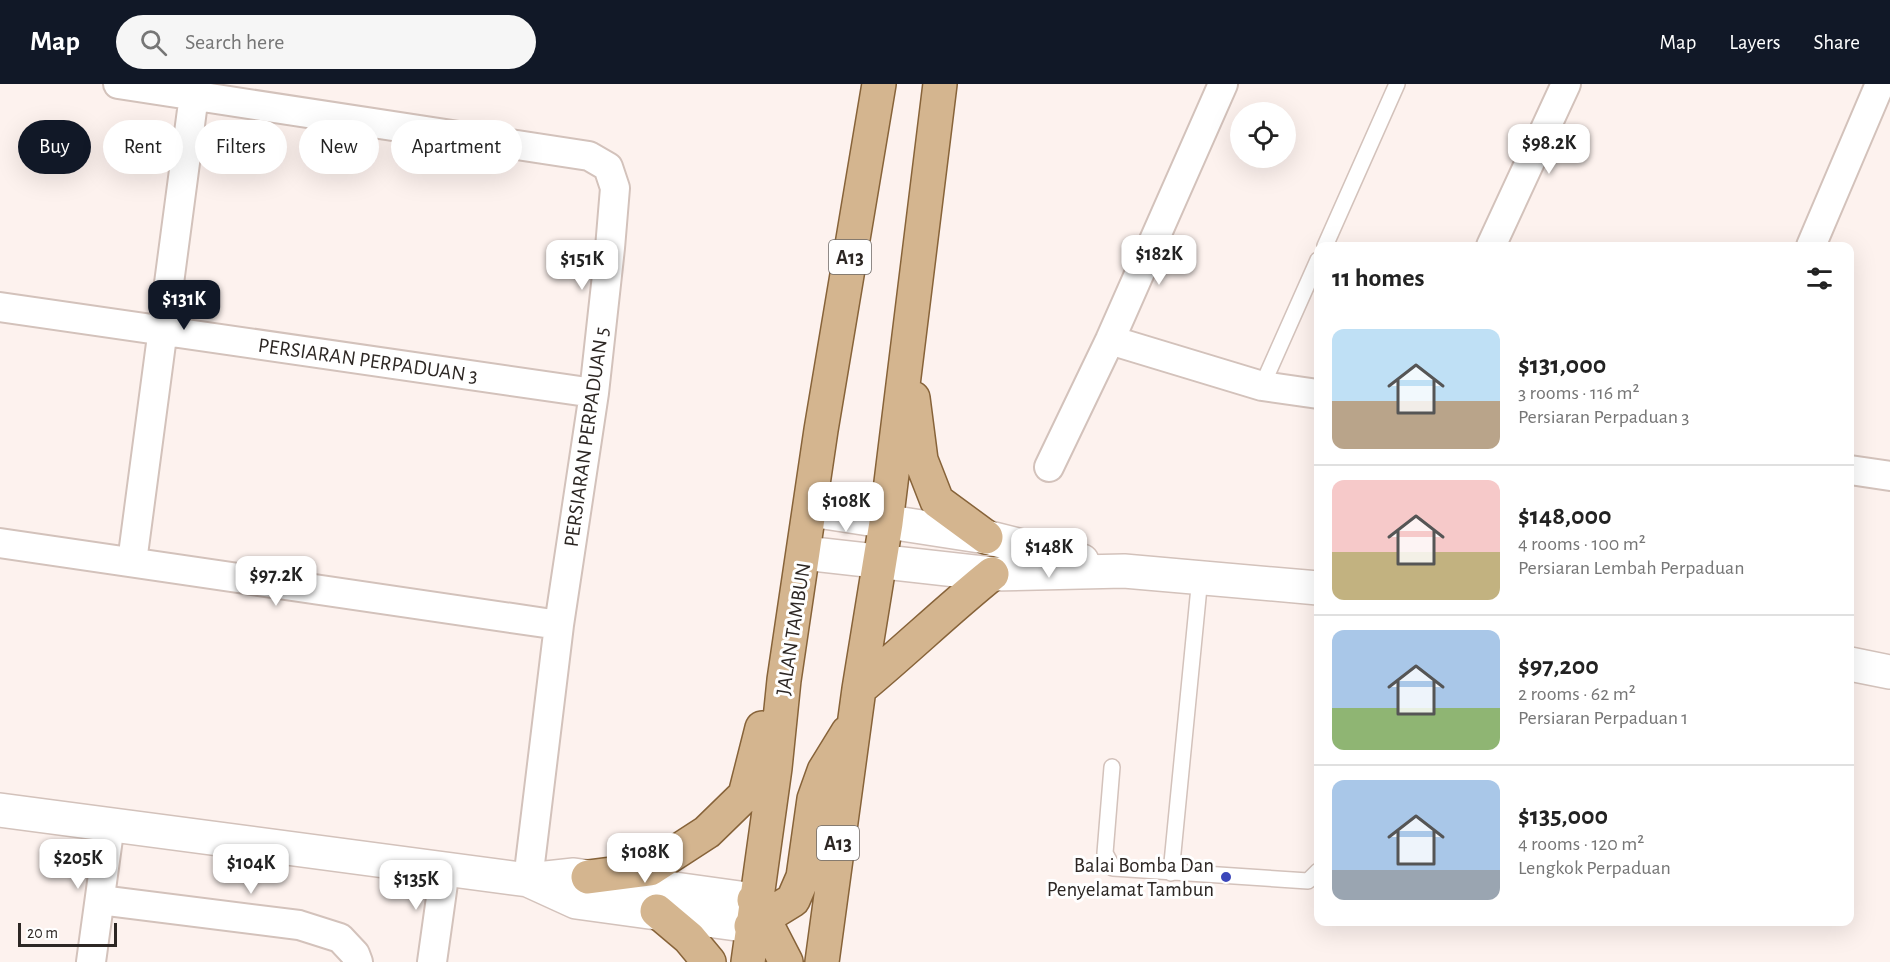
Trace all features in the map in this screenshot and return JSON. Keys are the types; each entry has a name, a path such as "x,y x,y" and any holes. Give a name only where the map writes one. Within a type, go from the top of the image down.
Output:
{"main road":[{"name":"JALAN TAMBUN","path":"748,962 757,915 783,680 811,510 820,430 879,84"},
{"name":"A13","path":"822,962 859,688 886,523 940,84"},
{"path":"907,351 921,460 937,501 986,537"},
{"path":"859,688 898,657 940,616 992,574"},
{"path":"588,877 650,869 707,832 745,795 768,707 783,680"},
{"path":"786,962 757,915 794,900 803,877 814,799 824,771 854,723"},
{"path":"657,911 689,938 709,962"}],"street":[{"name":"PERSIARAN PERPADUAN 5","path":"118,84 600,160 608,167 615,188 594,393 559,625 528,880"},
{"path":"1048,467 1110,340 1223,84"},
{"path":"1493,242 1566,84"},
{"path":"1812,242 1880,84"},
{"path":"132,562 161,329 194,95"},
{"name":"PERSIARAN PERPADUAN 3","path":"0,307 594,393"},
{"path":"1110,340 1262,386 1314,393"},
{"path":"1854,471 1890,476"},
{"path":"811,510 986,537 1124,571"},
{"path":"0,543 559,625"},
{"path":"804,553 992,574 1124,571 1314,588"},
{"path":"1854,665 1890,672"},
{"path":"0,810 528,880 574,875 757,915"},
{"path":"91,962 110,824"},
{"path":"440,961 445,868"},
{"path":"528,880 576,902 657,911 757,915"},
{"path":"100,900 299,925 340,938 355,954 358,962"}],"lane":[{"path":"1327,242 1397,84"},
{"path":"1262,386 1314,269"},
{"path":"1171,873 1200,577"},
{"path":"1112,767 1105,853 1113,868 1308,881 1314,875"}],"place":[{"name":"Balai Bomba Dan Penyelamat Tambun","path":"1226,877"}]}
